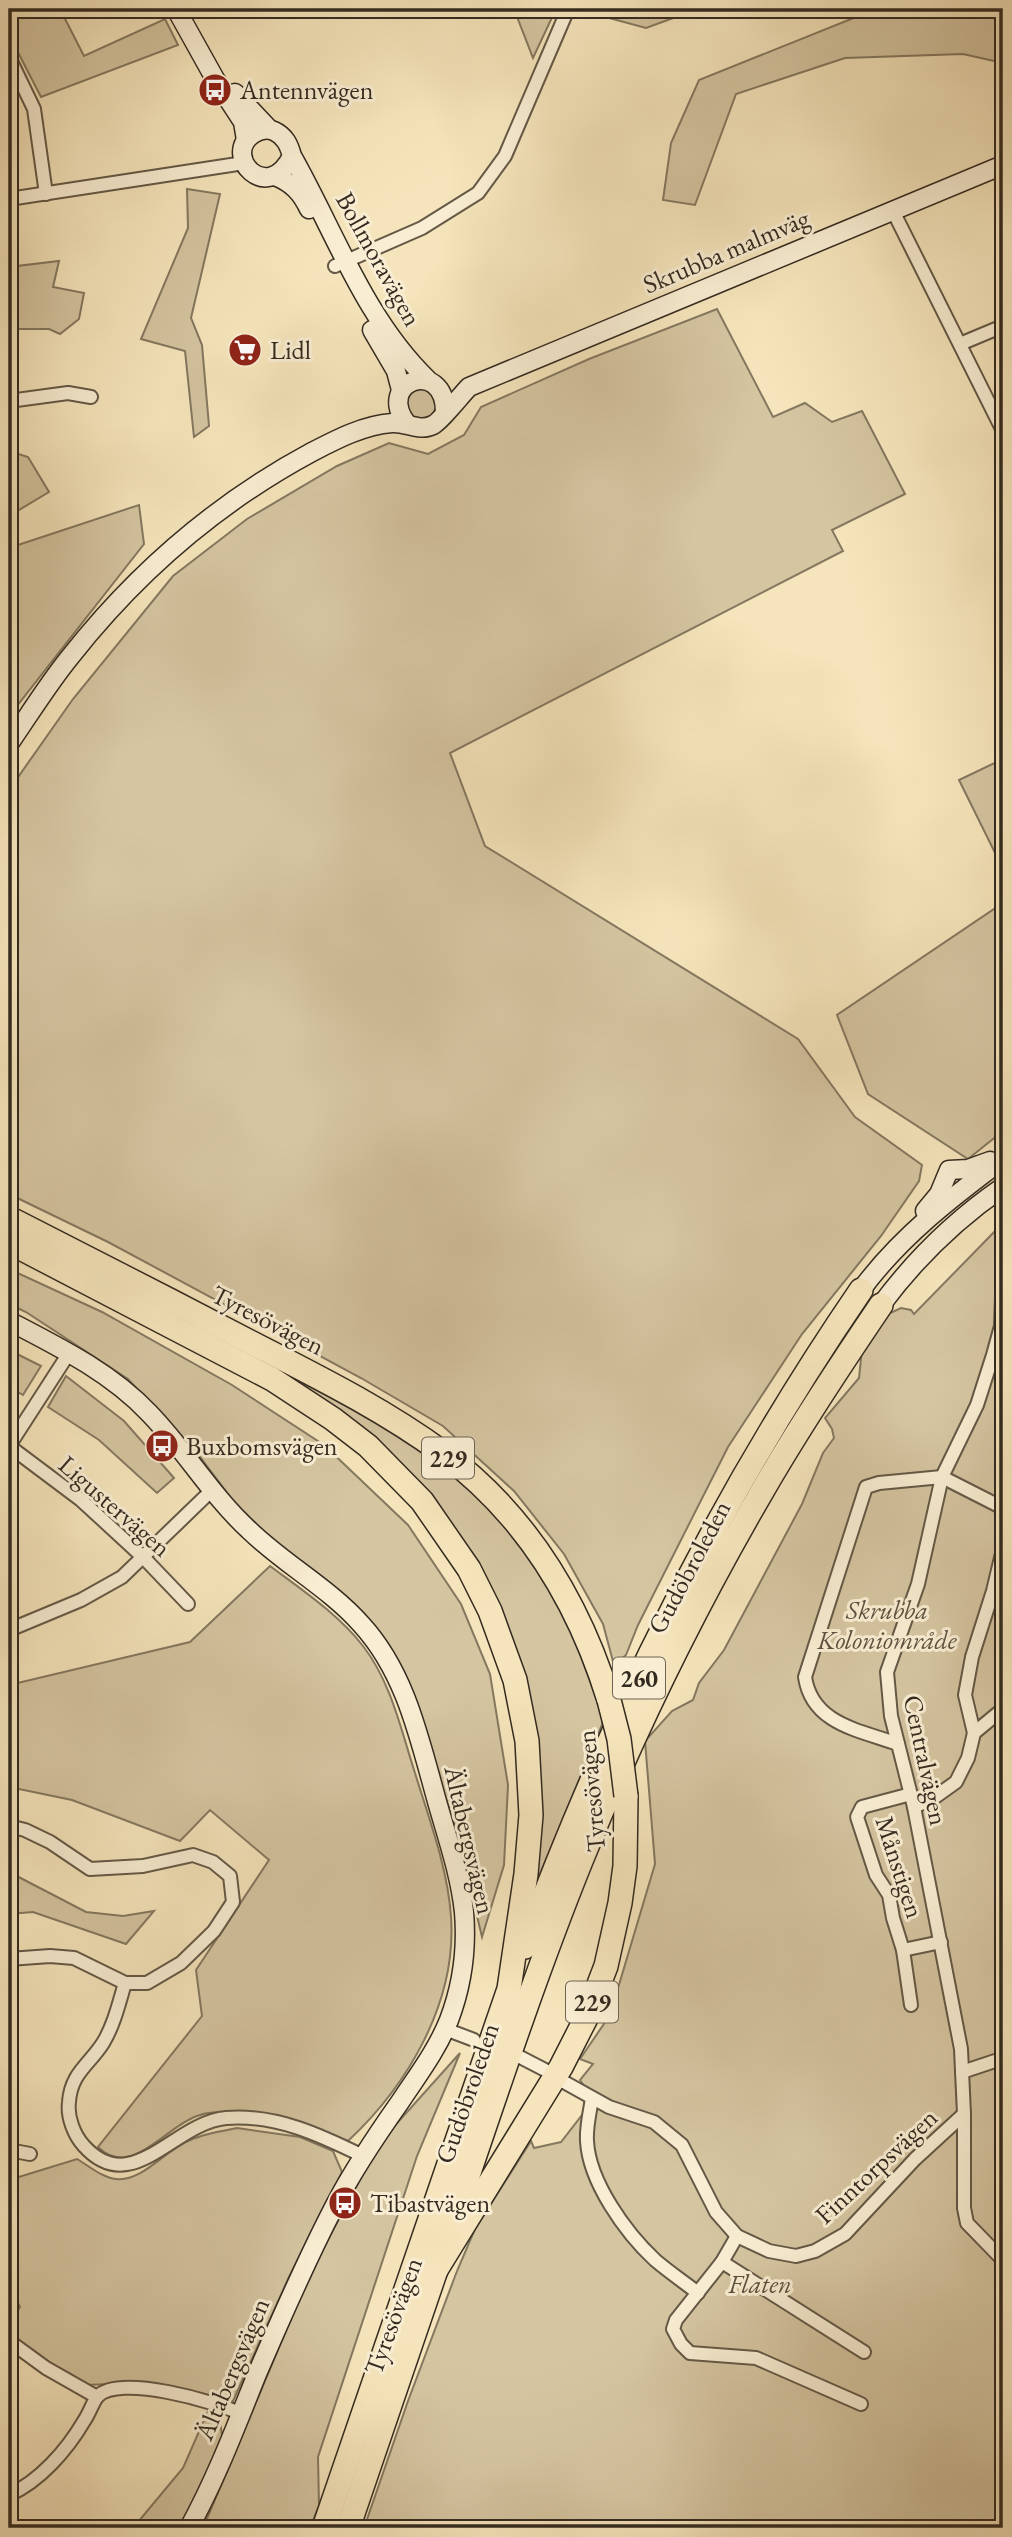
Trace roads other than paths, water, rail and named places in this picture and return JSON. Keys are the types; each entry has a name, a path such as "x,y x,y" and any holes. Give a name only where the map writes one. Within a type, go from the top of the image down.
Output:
{"highway":[{"name":"Tyresövägen","path":"9,1218 357,1398 445,1454 494,1498 524,1532 555,1575 588,1639 609,1700 626,1796 625,1866 606,1966 586,2018 540,2103 436,2270 348,2528"},
{"name":"Tyresövägen","path":"9,1242 238,1361 303,1398 369,1446 400,1476 443,1528 469,1569 490,1611 515,1680 527,1741 531,1815 526,1874 509,1989 324,2528"},
{"name":"Gudöbroleden","path":"509,1989 589,1786 671,1613 769,1433 861,1290"},
{"name":"Gudöbroleden","path":"436,2270 556,1927 639,1729 704,1597 760,1495 881,1305"}],"street":[{"path":"176,9 215,79 243,122 244,150 254,174 267,178 285,170 292,156 289,145 237,96 196,43"},
{"path":"340,263 422,228 478,194 505,156 568,9"},
{"path":"9,57 34,109 46,194"},
{"path":"9,199 189,170 244,150 256,132 269,129"},
{"name":"Bollmoravägen","path":"292,156 340,263 386,334 409,362 432,382"},
{"name":"Skrubba malmväg","path":"445,412 469,387 1003,165"},
{"name":"Bollmoravägen","path":"275,176 290,182 303,196 396,371 399,395"},
{"path":"892,211 1003,431"},
{"path":"960,344 1003,326"},
{"path":"9,744 68,659 109,610 187,534 275,473 314,451 367,427 394,423 421,429 436,424 445,412 445,397 432,382 413,381 367,427"},
{"name":"Skrubba malmväg","path":"432,382 469,387"},
{"path":"9,401 68,393 91,397"},
{"path":"399,395 398,413 407,424"},
{"path":"949,1170 977,1167 1003,1157"},
{"name":"Gudöbroleden","path":"861,1290 890,1253 1003,1157"},
{"path":"927,1249 961,1207 963,1189 949,1170"},
{"path":"890,1253 939,1194 949,1170"},
{"name":"Gudöbroleden","path":"881,1305 927,1249 954,1224 1003,1187"},
{"name":"Centralvägen","path":"1003,1270 1002,1326 977,1405 942,1477 918,1584 887,1672 891,1716 913,1800 961,2049 964,2208 967,2223 1003,2260"},
{"name":"Ältabergsvägen","path":"9,1321 102,1372 137,1400 175,1442 212,1490 257,1538 362,1624 386,1658 406,1697 453,1859 464,1913 465,1939 459,1984 445,2029 420,2072 363,2156 333,2208 202,2505 189,2528"},
{"path":"9,1446 69,1353"},
{"name":"Ligustervägen","path":"9,1446 81,1500 144,1558 188,1604"},
{"path":"898,1744 827,1717 807,1692 805,1677 866,1487 879,1483 942,1477 1003,1508"},
{"path":"9,1630 108,1586 144,1558 212,1490"},
{"path":"1003,1549 972,1657 965,1695 974,1733 1003,1709"},
{"name":"Månstigen","path":"911,2006 903,1950 889,1895 876,1875 857,1817 862,1807 935,1797 956,1782 968,1758 974,1733"},
{"path":"9,1826 50,1842 90,1869 144,1866 193,1855 213,1862 230,1876 233,1902 214,1931 181,1963 147,1983 125,1983 74,1958 50,1956 9,1959"},
{"name":"Månstigen","path":"903,1950 941,1942"},
{"path":"125,1983 102,2044 73,2082 68,2104 73,2128 94,2158 113,2165 131,2164 153,2155 198,2125 226,2118 292,2125 321,2135 363,2156"},
{"path":"445,2029 474,2040"},
{"path":"520,2057 549,2071"},
{"path":"962,2072 985,2063 1003,2062"},
{"name":"Finntorpsvägen","path":"564,2082 592,2098 654,2122 682,2145 716,2212 737,2236 769,2251 796,2256 815,2251 845,2234 915,2159 964,2114"},
{"path":"592,2098 587,2140 590,2160 605,2196 630,2233 655,2260 698,2293"},
{"path":"9,2150 30,2154"},
{"path":"737,2236 722,2262 676,2320 673,2329 681,2344 690,2353 756,2358 861,2404"},
{"path":"722,2262 864,2353"},
{"path":"9,2341 46,2368 97,2397"},
{"path":"9,2495 24,2488 48,2466 84,2422 97,2397 104,2392 146,2389 185,2394 242,2414"}],"place":[{"name":"Antennvägen","path":"215,90"},
{"name":"Lidl","path":"245,350"},
{"name":"Buxbomsvägen","path":"162,1446"},
{"name":"Tibastvägen","path":"345,2203"}],"park label":[{"name":"Skrubba Koloniområde","path":"887,1625"},
{"name":"Flaten","path":"760,2284"}]}
